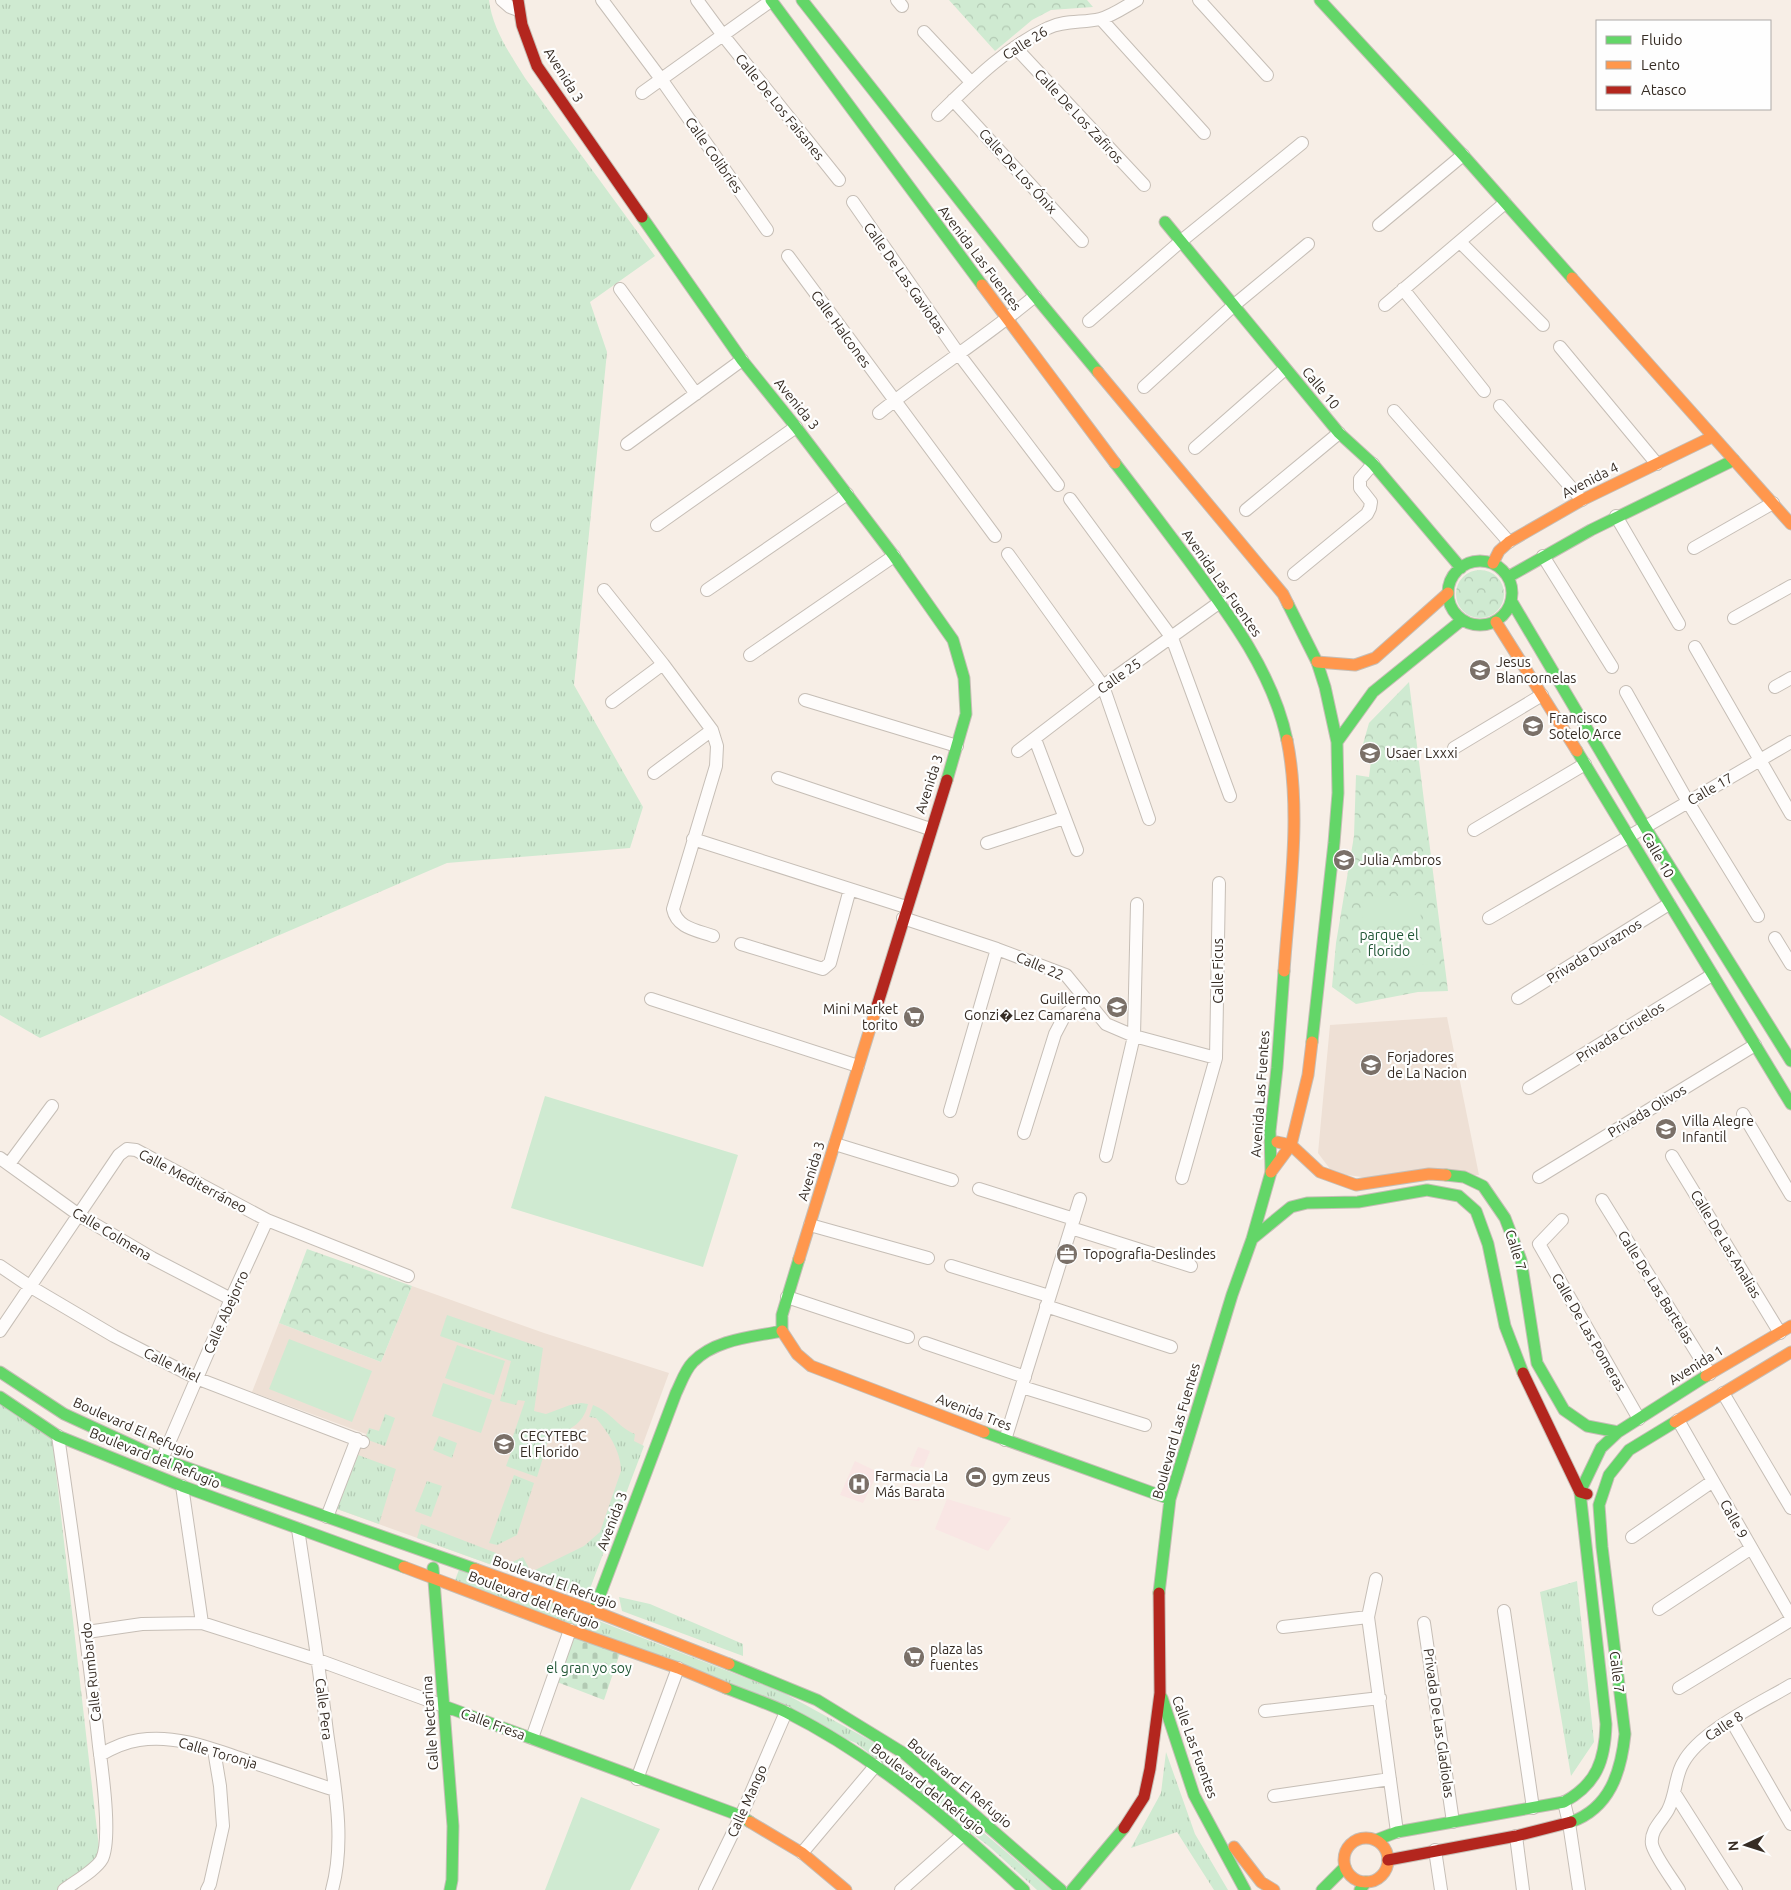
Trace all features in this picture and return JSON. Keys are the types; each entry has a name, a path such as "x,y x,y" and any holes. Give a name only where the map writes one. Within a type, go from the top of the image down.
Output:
{"main road":[{"name":"Avenida Las Fuentes","path":"772,0 1007,319 1220,602 1263,671 1283,720 1293,769 1294,836 1270,1141 1271,1172"},
{"name":"Avenida Las Fuentes","path":"802,0 1035,296 1283,594 1317,662 1325,687 1337,742 1338,793 1333,853 1308,1075 1291,1145 1271,1172"},
{"path":"1320,0 1464,155 1791,524"},
{"name":"Avenida 3","path":"518,5 529,47 537,66 742,360 796,427 894,556 953,640 964,678 966,714 787,1297 782,1315 782,1331 711,1349 693,1362 673,1402 594,1611"},
{"name":"Calle 10","path":"1164,222 1339,433 1373,464 1461,568"},
{"name":"Avenida 4","path":"1493,563 1499,552 1509,542 1582,500 1712,437"},
{"path":"1508,577 1616,516 1734,460"},
{"path":"1317,662 1355,665 1375,658 1448,593 1454,575 1470,563 1482,561 1493,563 1502,569 1508,577 1512,589 1512,602 1506,614 1496,622 1479,626 1462,620 1452,608 1448,593"},
{"name":"Calle 10","path":"1512,602 1645,827 1791,1061"},
{"path":"1337,742 1373,692 1462,620"},
{"name":"Calle 10","path":"1496,622 1630,836 1755,1045 1786,1084 1791,1104"},
{"path":"1270,1141 1291,1145"},
{"name":"Calle 7","path":"1291,1145 1320,1172 1356,1185 1429,1174 1464,1177 1483,1186 1505,1218 1522,1260 1537,1363 1564,1410 1587,1426 1618,1432"},
{"name":"Boulevard Las Fuentes","path":"1072,1890 1120,1835 1144,1797 1150,1769 1160,1692 1159,1586 1170,1499 1232,1295 1252,1239 1271,1172"},
{"name":"Calle 7","path":"1252,1239 1291,1207 1320,1202 1358,1202 1427,1190 1459,1196 1476,1211 1488,1244 1504,1326 1524,1375 1580,1492 1607,1742 1596,1776 1576,1797 1564,1802"},
{"name":"Avenida 1","path":"1618,1432 1791,1326"},
{"name":"Avenida Tres","path":"782,1331 797,1354 811,1366 1005,1440 1170,1499"},
{"path":"1678,1420 1791,1353"},
{"name":"Boulevard El Refugio","path":"0,1372 64,1414 162,1459 594,1611 817,1700 905,1754 1060,1890"},
{"name":"Boulevard del Refugio","path":"0,1397 58,1436 182,1486 681,1670 786,1712 876,1765 964,1834 1024,1890"},
{"name":"Calle 7","path":"1388,1860 1516,1836 1569,1823 1585,1817 1601,1804 1618,1774 1623,1755 1625,1734 1602,1547 1599,1505 1610,1475 1629,1450 1678,1420"},
{"path":"1601,1498 1580,1492 1601,1448 1618,1432"},
{"name":"Calle Nectarina","path":"433,1554 432,1578 444,1706 452,1826 452,1880 450,1890"},
{"path":"681,1670 693,1666 774,1696 783,1694 787,1687"},
{"name":"Calle Las Fuentes","path":"1160,1692 1194,1795 1245,1890"},
{"name":"Calle Fresa","path":"444,1706 741,1816 802,1853 846,1890"},
{"path":"1194,1795 1261,1882 1274,1890"},
{"path":"1376,1840 1397,1832 1564,1802"},
{"path":"1368,1838 1376,1840 1385,1848 1388,1860 1387,1867 1380,1877 1363,1886 1354,1879 1345,1867 1344,1859 1352,1843 1359,1839 1368,1838"},
{"path":"1322,1890 1345,1867"}],"street":[{"path":"502,0 510,7 518,5"},
{"name":"Calle Colibríes","path":"602,0 661,79 767,230"},
{"name":"Calle De Los Faisanes","path":"697,0 839,180"},
{"path":"642,93 772,0"},
{"name":"Calle 26","path":"938,115 971,82 1015,47 1049,27 1101,19 1137,0"},
{"path":"1199,0 1268,75"},
{"path":"1101,19 1204,133"},
{"path":"924,32 971,82"},
{"name":"Calle De Los Zafiros","path":"1015,47 1144,185"},
{"name":"Calle De Los Ónix","path":"954,100 1082,241"},
{"path":"1089,321 1180,242 1302,143"},
{"path":"1379,225 1464,155"},
{"name":"Calle De Las Gaviotas","path":"853,202 958,353 1058,485"},
{"path":"1385,304 1505,203"},
{"path":"1460,242 1543,325"},
{"path":"1144,387 1233,306 1308,244"},
{"name":"Calle Halcones","path":"788,256 995,536"},
{"path":"620,288 696,394"},
{"path":"1404,289 1484,390"},
{"path":"879,413 958,353 1007,319 1035,296"},
{"path":"1560,347 1657,464"},
{"path":"627,444 742,360"},
{"path":"1194,448 1285,369"},
{"path":"1500,406 1582,500"},
{"path":"1394,411 1509,542"},
{"path":"657,525 796,427"},
{"path":"1246,510 1339,433"},
{"path":"1294,574 1367,514 1371,502 1360,488 1360,479 1373,464"},
{"path":"707,590 847,494"},
{"path":"1070,499 1172,638 1230,796"},
{"path":"1694,548 1773,503"},
{"path":"1616,516 1679,624"},
{"path":"1008,554 1103,686 1149,819"},
{"path":"750,655 894,556"},
{"path":"1543,556 1612,667"},
{"path":"1734,618 1791,586"},
{"path":"604,590 663,664 712,730 717,746 716,766 673,909 674,918 683,926 713,936"},
{"name":"Calle 25","path":"1018,751 1103,686 1220,602"},
{"path":"1695,647 1791,814"},
{"path":"612,702 663,664"},
{"path":"1775,687 1791,678"},
{"path":"1626,692 1688,802 1758,916"},
{"path":"1454,748 1542,694"},
{"path":"805,700 957,746"},
{"path":"654,773 712,730"},
{"path":"1035,738 1077,850"},
{"name":"Calle 17","path":"1489,918 1791,742"},
{"path":"1474,830 1585,764"},
{"path":"778,778 930,829"},
{"path":"987,843 1064,818"},
{"name":"Calle 22","path":"694,840 850,889 1066,975 1106,1024 1134,1036 1216,1058"},
{"name":"Calle Ficus","path":"1182,1178 1216,1058 1218,883"},
{"path":"741,944 823,969 830,963 850,889"},
{"path":"1106,1156 1134,1036 1137,904"},
{"name":"Privada Duraznos","path":"1518,998 1669,904"},
{"path":"1775,938 1791,964"},
{"path":"950,1111 997,949"},
{"name":"Privada Ciruelos","path":"1529,1088 1712,975"},
{"path":"651,999 858,1066"},
{"path":"1024,1133 1055,1034 1064,1015 1084,999"},
{"name":"Privada Olivos","path":"1539,1177 1755,1045"},
{"path":"4,1161 52,1106"},
{"path":"1744,1114 1791,1195"},
{"path":"835,1144 952,1180"},
{"name":"Calle Mediterráneo","path":"0,1331 31,1288 119,1155 127,1149 136,1150 267,1220 408,1276"},
{"name":"Calle De Las Analias","path":"1672,1156 1780,1333"},
{"name":"Calle Colmena","path":"4,1161 79,1215 152,1258 231,1299"},
{"path":"1356,1185 1358,1202"},
{"path":"979,1189 1191,1266"},
{"path":"1005,1440 1080,1199"},
{"name":"Calle De Las Bartelas","path":"1602,1200 1710,1374"},
{"name":"Calle Abejorro","path":"162,1459 267,1220"},
{"name":"Calle De Las Pomeras","path":"1562,1220 1539,1244 1639,1419"},
{"path":"810,1225 928,1258"},
{"name":"Calle Miel","path":"0,1266 31,1288 114,1336 196,1378 360,1440 327,1517"},
{"path":"951,1266 1171,1347"},
{"path":"787,1297 908,1337"},
{"path":"924,1343 1024,1382 1145,1425"},
{"path":"1730,1362 1742,1381"},
{"path":"1723,1393 1791,1508"},
{"name":"Calle 9","path":"1678,1420 1791,1619"},
{"name":"Calle Rumbardo","path":"58,1436 87,1632 105,1807 104,1851 101,1860 95,1867 64,1890"},
{"path":"1632,1537 1713,1481"},
{"path":"182,1486 202,1623"},
{"name":"Calle Pera","path":"298,1529 335,1790 338,1854 332,1890"},
{"path":"1659,1609 1750,1549"},
{"path":"1376,1579 1368,1617 1397,1832"},
{"path":"1504,1611 1533,1808"},
{"path":"1283,1627 1368,1617"},
{"path":"1679,1688 1791,1619"},
{"name":"Calle Fresa","path":"87,1632 142,1624 202,1623 318,1660 444,1706"},
{"name":"Privada De Las Gladiolas","path":"1424,1623 1453,1822"},
{"path":"532,1738 570,1630"},
{"path":"638,1779 681,1670"},
{"name":"Calle 8","path":"1679,1890 1653,1849 1652,1838 1654,1830 1668,1811 1675,1794 1680,1769 1685,1759 1705,1737 1791,1685"},
{"path":"1265,1711 1380,1698"},
{"name":"Calle Mango","path":"705,1890 741,1816 786,1712"},
{"path":"1731,1720 1791,1824"},
{"name":"Calle Toronja","path":"100,1755 126,1742 149,1738 180,1740 335,1790"},
{"path":"207,1890 223,1826 220,1786 214,1750"},
{"path":"802,1853 876,1765"},
{"path":"1274,1796 1390,1779"},
{"path":"1675,1794 1736,1890"},
{"path":"1564,1802 1579,1890"},
{"path":"901,1890 964,1834"},
{"path":"1516,1836 1524,1890"},
{"path":"1435,1850 1441,1890"}],"shaded area":[{"path":"1447,1017 1479,1175 1369,1178 1333,1173 1318,1153 1330,1025"},
{"name":"CECYTEBC El Florido","path":"412,1286 544,1333 669,1373 586,1599 337,1509 366,1434 252,1392 279,1323 381,1362"},
{"path":"918,1447 930,1451 923,1468 910,1466"},
{"name":"Farmacia La Más Barata","path":"855,1461 878,1472 863,1503 840,1495"},
{"path":"910,1484 916,1485 922,1491 919,1501 904,1499"},
{"path":"947,1499 1011,1518 988,1551 935,1529"}],"green space":[{"path":"0,0 489,0 498,31 525,78 655,256 590,302 607,352 574,685 643,807 630,848 447,863 40,1038 0,1015"},
{"path":"949,0 1087,0 1093,7 1051,10 1032,20 995,51"},
{"path":"1475,570 1485,570 1497,577 1504,589 1504,599 1497,611 1485,618 1475,618 1467,614 1460,607 1456,599 1456,589 1460,581 1467,574"},
{"name":"parque el florido","path":"1409,682 1448,991 1418,992 1356,1004 1332,987 1336,943 1354,836 1356,775 1369,777 1371,761 1366,759 1363,744 1369,723"},
{"path":"1420,895 1421,925 1363,927 1362,897"},
{"path":"1424,938 1428,964 1376,972 1372,946"},
{"path":"545,1096 738,1155 703,1267 511,1208"},
{"path":"307,1249 412,1286 381,1362 279,1323"},
{"path":"447,1315 543,1348 534,1411 546,1414 570,1405 588,1404 586,1411 574,1426 549,1438 537,1477 506,1466 513,1447 510,1445 525,1401 518,1400 516,1405 500,1401 511,1361 440,1336"},
{"path":"289,1339 372,1371 352,1422 269,1389"},
{"path":"457,1345 505,1361 494,1395 445,1378"},
{"path":"443,1383 492,1400 481,1433 432,1416"},
{"path":"0,1403 52,1437 101,1865 70,1890 0,1890"},
{"path":"593,1405 635,1434 634,1441 644,1446 586,1599 506,1570 508,1564 523,1557 531,1572 584,1546 600,1532 621,1471 619,1456 605,1429 596,1418 589,1417"},
{"path":"385,1414 395,1418 385,1446 365,1439 369,1428 379,1431"},
{"path":"439,1436 457,1443 452,1458 433,1450"},
{"path":"358,1455 396,1469 379,1524 337,1509"},
{"path":"514,1475 534,1483 517,1535 497,1545 489,1543"},
{"path":"427,1481 442,1486 431,1517 415,1511"},
{"path":"421,1524 496,1553 492,1565 417,1538"},
{"path":"460,1567 782,1692 873,1742 931,1788 1051,1890 1037,1890 991,1848 856,1743 454,1583"},
{"path":"1577,1581 1594,1742 1571,1776 1540,1592"},
{"path":"619,1597 650,1604 743,1644 743,1656 622,1611"},
{"name":"el gran yo soy","path":"575,1636 620,1653 604,1700 557,1682"},
{"path":"1166,1752 1195,1834 1228,1890 1214,1890 1177,1832 1131,1848 1161,1793"},
{"path":"581,1797 660,1829 630,1890 545,1890"}],"traffic: fast":[{"path":"771,0 982,285"},
{"path":"802,0 1035,296 1098,372"},
{"path":"1320,0 1463,155 1572,278"},
{"path":"642,217 742,360 796,427 894,556 953,640 964,678 966,714 947,780"},
{"path":"1165,222 1339,433 1373,464 1461,568"},
{"path":"1508,577 1591,530 1734,460"},
{"path":"1115,463 1202,579 1247,644 1271,691 1287,740"},
{"path":"1480,561 1492,563 1503,570 1510,581 1512,593 1510,605 1503,616 1492,623 1480,625 1468,623 1457,616 1450,605 1448,593 1450,581 1457,570 1468,563 1480,561"},
{"path":"1512,602 1645,827 1791,1061"},
{"path":"1288,604 1317,662 1325,687 1337,742 1338,793 1334,843 1312,1042"},
{"path":"1337,742 1373,692 1462,620"},
{"path":"1577,751 1791,1104"},
{"path":"1159,1593 1170,1499 1232,1295 1252,1239 1271,1172 1270,1131 1284,971"},
{"path":"1446,1175 1464,1177 1483,1186 1505,1218 1521,1260 1537,1363 1564,1410 1587,1426 1618,1432"},
{"path":"1252,1239 1291,1207 1307,1203 1358,1202 1427,1190 1459,1196 1476,1211 1488,1244 1505,1326 1523,1373"},
{"path":"782,1331 782,1315 799,1259"},
{"path":"594,1611 676,1393 688,1369 702,1354 712,1348 747,1337 782,1331"},
{"path":"0,1372 64,1414 162,1459 475,1569"},
{"path":"1376,1840 1397,1832 1564,1802 1575,1795 1592,1779 1604,1749 1606,1724 1580,1492 1601,1448 1618,1432 1706,1376"},
{"path":"0,1397 58,1436 182,1486 404,1567"},
{"path":"1571,1822 1595,1808 1611,1787 1620,1762 1625,1734 1602,1547 1599,1505 1609,1475 1629,1450 1675,1422"},
{"path":"984,1432 1170,1499"},
{"path":"433,1568 453,1826 452,1880 450,1890"},
{"path":"729,1664 817,1700 905,1754 1061,1890"},
{"path":"726,1688 786,1712 851,1749 882,1770 969,1840 1024,1890"},
{"path":"1162,1698 1194,1795 1245,1890"},
{"path":"444,1706 741,1816 750,1822"},
{"path":"1072,1890 1124,1828"},
{"path":"1322,1890 1345,1867"},
{"path":"1360,1890 1366,1882"}],"traffic: slow":[{"path":"1572,278 1791,524"},
{"path":"982,285 1115,463"},
{"path":"1098,372 1283,594 1288,604"},
{"path":"1493,563 1499,551 1509,542 1582,500 1712,437"},
{"path":"1317,662 1355,665 1375,658 1448,593"},
{"path":"1496,622 1577,751"},
{"path":"1284,971 1294,826 1294,797 1287,740"},
{"path":"799,1259 877,1006"},
{"path":"1271,1172 1291,1145 1308,1075 1312,1042"},
{"path":"1277,1142 1291,1145 1320,1172 1356,1185 1429,1174 1446,1175"},
{"path":"1706,1376 1791,1326"},
{"path":"782,1331 797,1354 811,1366 984,1432"},
{"path":"1675,1422 1791,1352"},
{"path":"404,1567 570,1630 678,1668 726,1688"},
{"path":"475,1569 594,1611 729,1664"},
{"path":"750,1822 802,1853 846,1890"},
{"path":"1366,1838 1378,1842 1384,1848 1388,1860 1384,1872 1378,1878 1366,1882 1354,1878 1348,1872 1344,1860 1348,1848 1354,1842 1366,1838"},
{"path":"1234,1847 1261,1882 1274,1890"}],"traffic: jam":[{"path":"518,0 522,25 537,66 642,217"},
{"path":"877,1006 947,780"},
{"path":"1523,1373 1580,1492 1587,1494"},
{"path":"1124,1828 1144,1797 1150,1769 1160,1693 1159,1593"},
{"path":"1388,1860 1516,1836 1571,1822"}],"place":[{"name":"Jesus Blancornelas","path":"1480,670"},
{"name":"Francisco Sotelo Arce","path":"1533,726"},
{"name":"Usaer Lxxxi","path":"1370,753"},
{"name":"Julia Ambros","path":"1344,860"},
{"name":"Guillermo Gonzi�Lez Camarena","path":"1117,1007"},
{"name":"Mini Market torito","path":"914,1017"},
{"name":"Forjadores de La Nacion","path":"1371,1065"},
{"name":"Villa Alegre Infantil","path":"1666,1129"},
{"name":"Topografia-Deslindes","path":"1067,1254"},
{"name":"CECYTEBC El Florido","path":"504,1444"},
{"name":"gym zeus","path":"976,1477"},
{"name":"Farmacia La Más Barata","path":"859,1484"},
{"name":"plaza las fuentes","path":"914,1657"}]}
